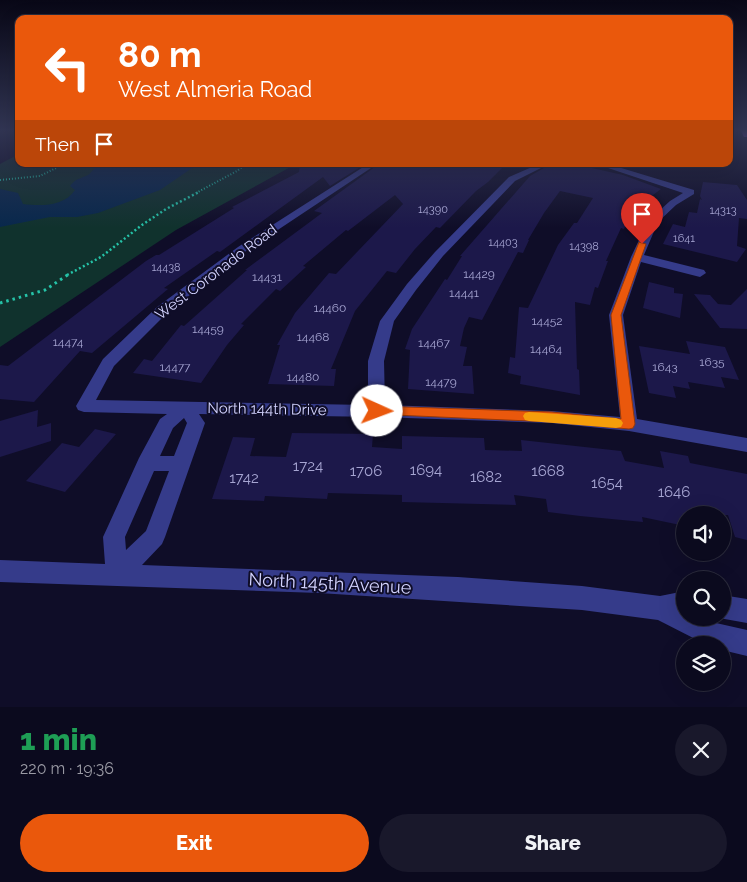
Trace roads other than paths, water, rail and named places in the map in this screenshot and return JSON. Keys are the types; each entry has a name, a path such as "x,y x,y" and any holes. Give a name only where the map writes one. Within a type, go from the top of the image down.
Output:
{"street":[{"name":"West Coronado Road","path":"84,406 108,363 162,310 242,249 368,167"},
{"path":"377,411 376,361 387,321 411,287 439,254 512,179 538,167"},
{"path":"610,167 691,192 673,202 653,221 636,257 616,315 629,424"},
{"path":"636,257 700,273"},
{"name":"North 144th Drive","path":"84,406 377,411 552,417 629,424 747,445"},
{"path":"185,407 196,423 154,537 117,575 114,537 146,463 166,424 185,407"},
{"path":"146,463 182,464"},
{"name":"North 145th Avenue","path":"0,571 458,589 582,598 660,608 676,605"},
{"name":"North 145th Avenue","path":"660,608 713,635 747,643"},
{"path":"731,608 747,611"}],"water":[{"path":"95,167 194,167 160,190 98,213 77,217 50,217 0,227 0,189 18,193 23,204 51,204 65,200 70,196 75,190 70,186 74,181 91,172"}]}
